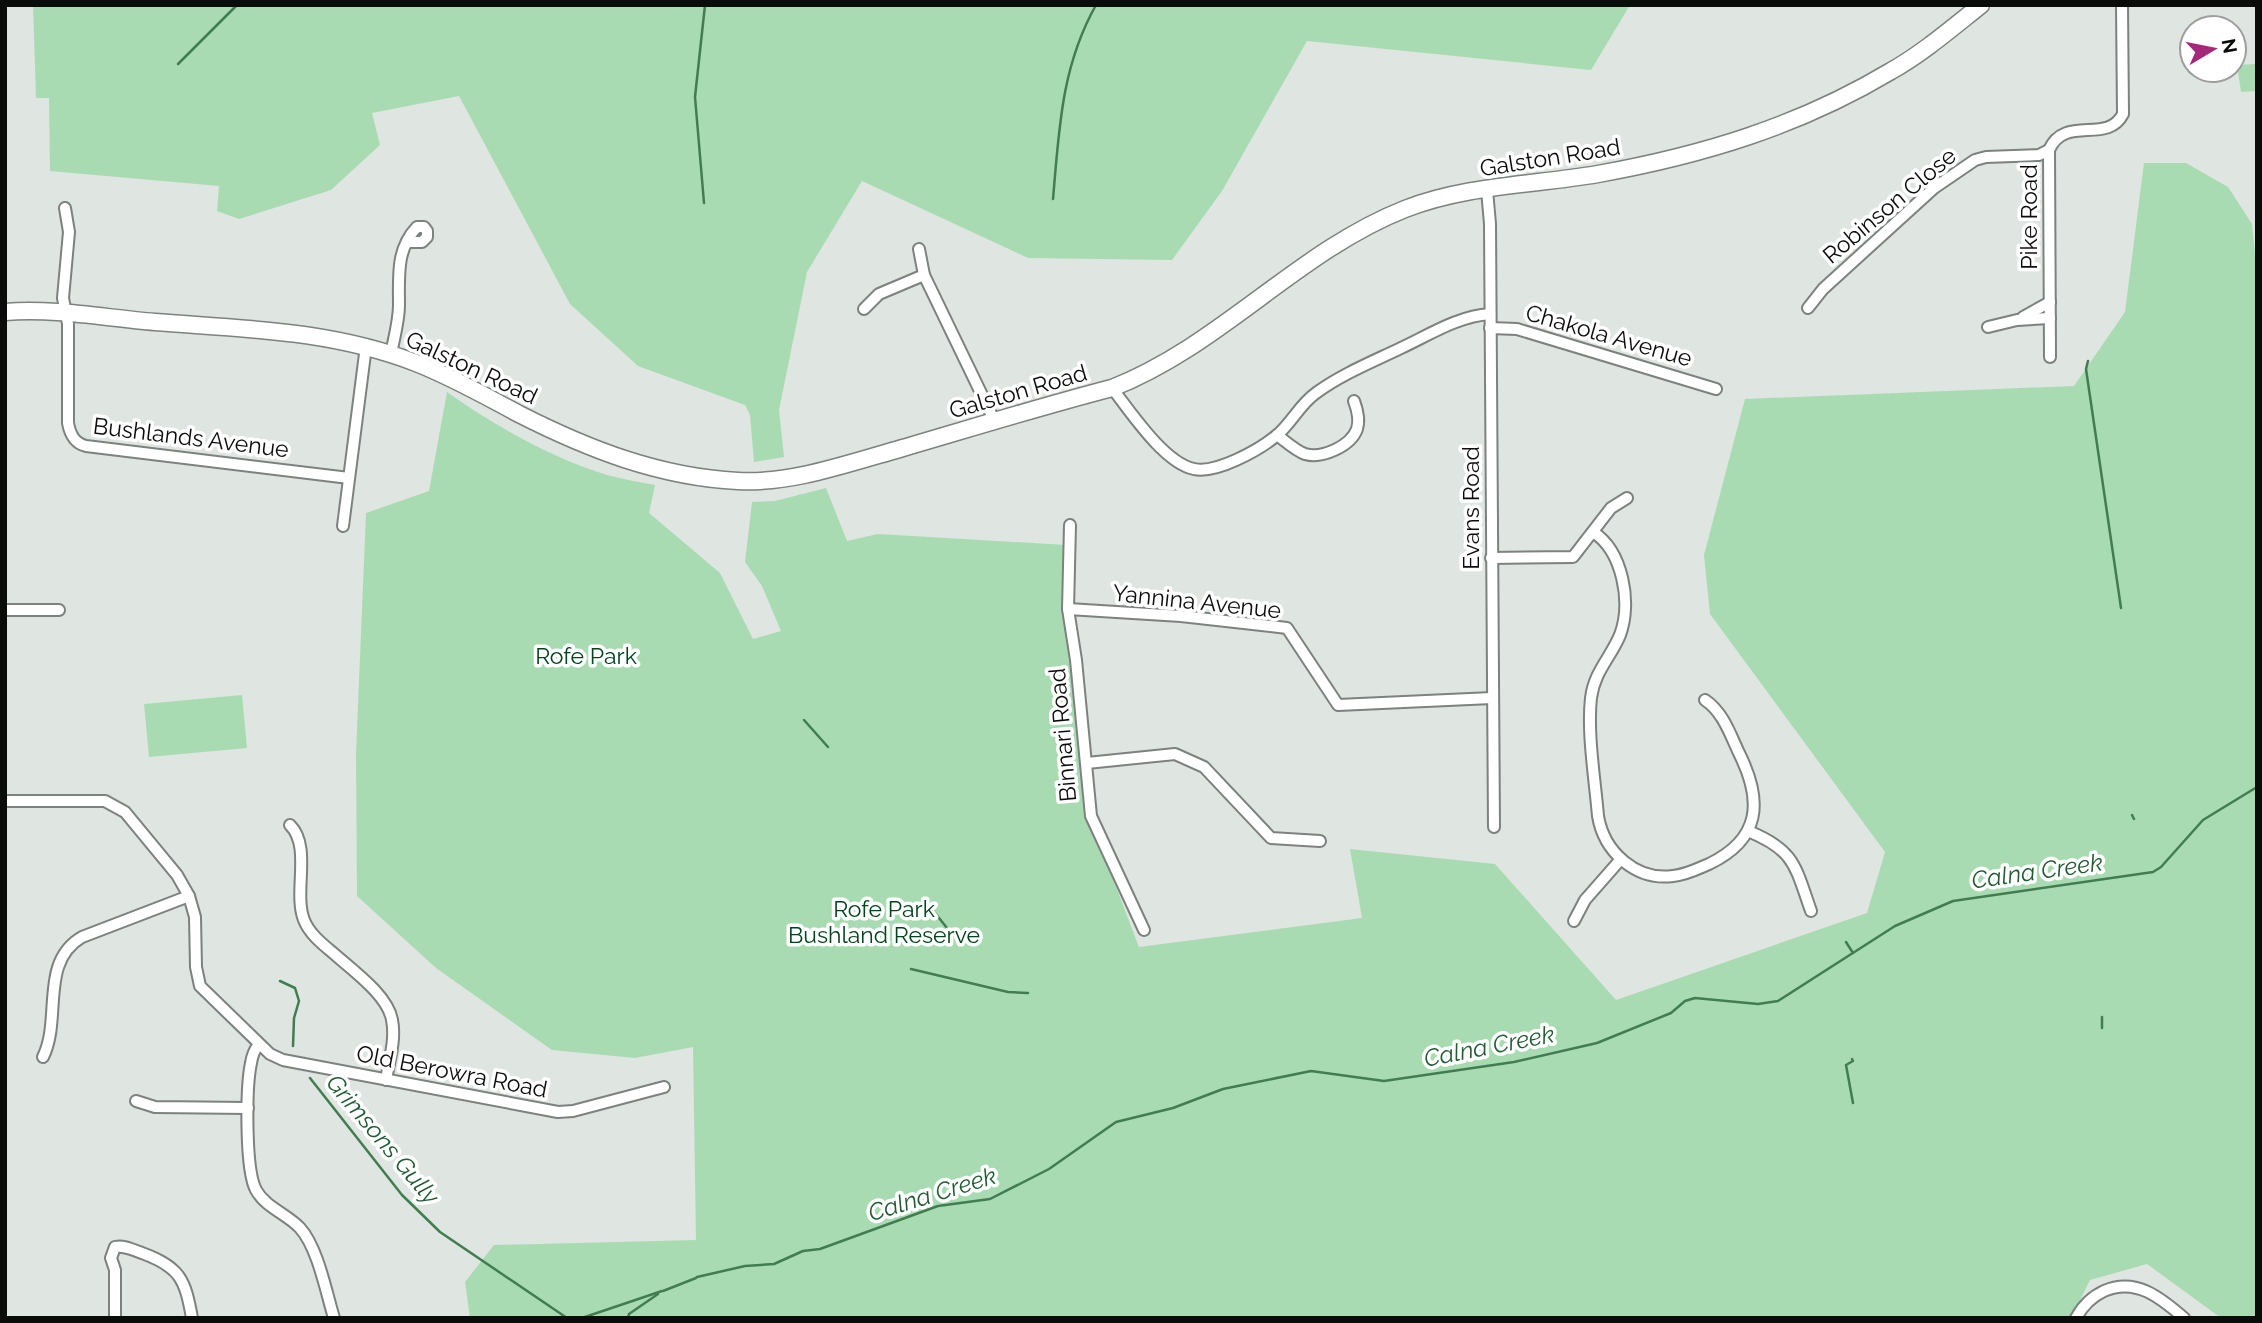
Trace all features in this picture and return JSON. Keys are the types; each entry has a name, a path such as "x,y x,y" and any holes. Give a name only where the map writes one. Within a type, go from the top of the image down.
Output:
{"main road":[{"name":"Galston Road","path":"5,312 66,312 297,333 366,346 453,379 558,433 632,463 714,479 748,482 790,476 857,461 995,422 1112,388 1144,375 1170,361 1336,245 1381,219 1444,197 1644,165 1702,153 1766,132 1844,97 1892,71 1981,5"}],"street":[{"name":"Pike Road","path":"2050,357 2049,150 2063,134 2109,128 2116,125 2123,114 2122,5"},
{"name":"Robinson Close","path":"1808,308 1823,289 1924,197 1965,166 1986,157 2039,155 2049,150"},
{"name":"Evans Road","path":"1487,190 1490,225 1494,827"},
{"path":"65,208 69,232 63,298 66,312"},
{"path":"391,354 398,314 397,278 401,256 408,242"},
{"path":"919,249 924,275 995,422"},
{"path":"864,309 879,294 924,275"},
{"path":"2017,320 2050,302"},
{"name":"Bushlands Avenue","path":"66,312 68,423 71,435 77,443 349,478"},
{"path":"1112,388 1144,431 1178,463 1195,470 1218,467 1245,456 1277,435 1312,395 1333,382 1463,319 1490,314"},
{"path":"1989,327 2017,320 2050,318"},
{"name":"Chakola Avenue","path":"1490,328 1517,329 1716,388"},
{"path":"344,526 366,346"},
{"path":"1277,435 1306,454 1331,453 1357,430 1358,414 1354,401"},
{"path":"1491,558 1570,558 1579,552 1611,508 1627,498"},
{"name":"Binnari Road","path":"1070,524 1068,609 1076,660 1091,816 1144,930"},
{"path":"1593,532 1609,548 1619,568 1623,623 1618,639 1597,674 1591,699 1600,825 1610,848 1630,867 1650,875 1682,875 1727,855 1736,848 1748,831 1753,805 1749,774 1722,718 1705,700"},
{"name":"Yannina Avenue","path":"1068,609 1287,628 1338,705 1492,698"},
{"path":"5,610 59,610"},
{"path":"1087,763 1175,754 1203,767 1271,838 1320,841"},
{"name":"Old Berowra Road","path":"5,801 88,800 115,805 125,812 177,875 189,896 195,917 196,967 200,986 270,1054 283,1060 558,1112 573,1111 664,1087"},
{"path":"290,825 300,841 301,910 304,922 314,936 379,995 390,1012 392,1040 386,1080"},
{"path":"1748,831 1772,841 1786,852 1795,867 1811,911"},
{"path":"1574,921 1585,900 1621,859"},
{"path":"43,1057 52,1031 56,970 67,948 82,937 189,896"},
{"path":"259,1044 254,1050 251,1063 248,1108 253,1184 264,1200 293,1221 309,1242 334,1318"},
{"path":"135,1101 155,1107 248,1108"},
{"path":"115,1318 115,1270 111,1258 112,1251 119,1246 172,1266 181,1279 192,1318"},
{"path":"2076,1318 2091,1298 2109,1289 2127,1286 2154,1295 2184,1318"}],"green space":[{"path":"33,5 1630,5 1591,70 1307,41 1222,191 1172,260 1028,258 862,181 807,272 779,410 784,457 754,462 750,415 745,405 638,366 570,304 459,96 372,113 380,145 331,190 239,219 217,211 219,186 50,171 49,98 36,98"},
{"path":"2248,64 2256,64 2256,91 2241,92 2240,84 2248,84"},
{"path":"2144,163 2186,163 2228,187 2252,224 2257,274 2257,1317 2221,1318 2147,1264 2090,1280 2071,1318 470,1318 465,1282 494,1245 696,1240 693,1047 635,1058 552,1050 436,968 357,896 356,754 366,513 429,491 447,392 484,417 544,450 607,475 655,485 649,513 720,573 753,639 781,631 762,586 745,562 752,502 775,501 826,488 847,541 878,534 1067,545 1089,816 1139,947 1362,918 1350,849 1495,864 1616,1000 1867,913 1885,852 1710,614 1704,555 1745,399 2074,386 2125,312"},
{"path":"242,695 247,748 149,757 144,704"}],"waterway":[{"path":"178,64 237,5"},
{"path":"704,203 695,97 705,5"},
{"path":"1053,199 1060,124 1069,76 1084,28 1096,5"},
{"path":"2088,361 2086,369 2121,608"},
{"path":"804,720 828,747"},
{"name":"Calna Creek","path":"697,1277 745,1266 774,1264 803,1251 820,1249 938,1206 990,1199 1049,1169 1116,1122 1173,1108 1223,1089 1311,1071 1384,1081 1514,1062 1597,1043 1671,1013 1685,1001 1695,998 1758,1004 1778,1001 1895,926 1953,901 2153,872 2161,867 2203,820 2257,787"},
{"path":"2132,815 2134,819"},
{"path":"931,908 951,933"},
{"path":"1846,942 1853,953"},
{"path":"911,969 1008,992 1028,993"},
{"path":"280,981 295,988 299,1001 294,1018 293,1046"},
{"path":"2102,1017 2102,1028"},
{"path":"1852,1059 1853,1061 1846,1065 1853,1103"},
{"name":"Grimsons Gully","path":"310,1078 402,1195 440,1232 567,1318"},
{"path":"663,1291 696,1278"},
{"name":"Grimsons Gully","path":"582,1318 662,1291"},
{"path":"628,1318 629,1314 658,1294"}],"park label":[{"name":"Rofe Park","path":"586,655"},
{"name":"Rofe Park Bushland Reserve","path":"884,921"}]}
